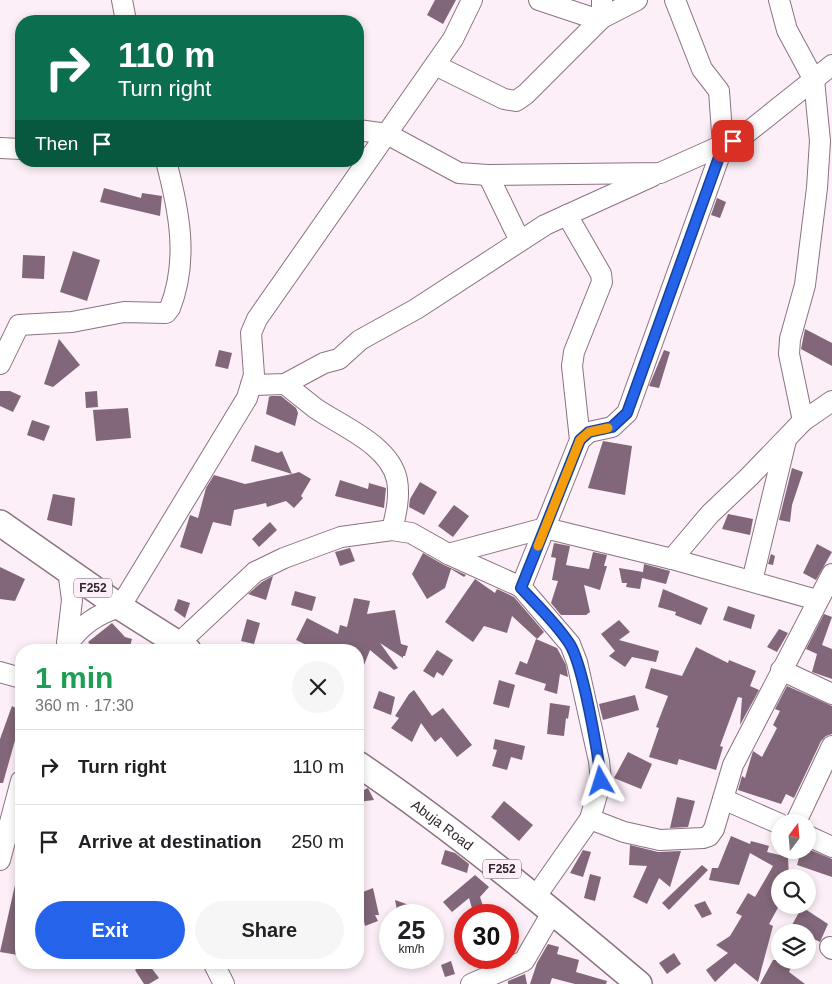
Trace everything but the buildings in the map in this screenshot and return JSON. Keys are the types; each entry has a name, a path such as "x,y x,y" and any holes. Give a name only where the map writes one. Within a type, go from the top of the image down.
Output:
{"main road":[{"name":"F252","path":"0,523 120,607 178,644"},
{"name":"Abuja Road","path":"364,768 426,811 544,903 639,984"}],"street":[{"path":"122,0 125,15"},
{"path":"364,167 453,39 472,0"},
{"path":"539,0 590,17 602,9 638,0"},
{"path":"521,588 580,440 589,432 612,427 627,413 723,146 720,91 702,69 676,0"},
{"path":"779,0 787,30 814,80 824,115 805,285 790,339 789,354 803,421"},
{"path":"435,65 504,99 516,101 526,94 602,9"},
{"path":"251,385 285,384 324,363 339,359 360,340 416,309 545,225 723,146 752,130 832,65"},
{"path":"364,131 387,134 459,173 488,175 660,173"},
{"path":"0,148 15,149"},
{"path":"0,364 19,325 72,322 124,312 166,313 174,298 181,266 177,202 168,167"},
{"path":"68,644 76,632 90,620 105,611 120,607 247,398 254,375 251,333 257,319 364,167"},
{"path":"488,175 520,241"},
{"path":"568,215 601,274 602,282 574,352 572,366 580,440"},
{"path":"285,384 315,408 363,437 389,461 397,480 398,505 392,530"},
{"path":"672,558 710,514 803,421 832,401"},
{"path":"752,581 786,438"},
{"path":"448,554 545,528 672,558 817,600"},
{"path":"186,644 254,572 284,558 341,538 392,530 411,533 448,554 521,588 570,644 577,662 601,781 590,819 544,903 524,961 471,984"},
{"path":"66,644 72,600 68,570"},
{"path":"590,819 624,832 660,840 703,838 709,836 714,830 733,765 817,600 831,579"},
{"path":"781,670 832,694"},
{"path":"0,672 15,676"},
{"path":"800,814 832,746"},
{"path":"723,799 771,820"},
{"path":"0,860 15,804"},
{"path":"816,839 832,846"},
{"path":"217,969 224,984"}],"slow traffic":[{"path":"538,546 580,440 589,432 608,428"}],"route":[{"path":"601,781 599,760 577,662 570,644 521,588 580,440 589,432 612,427 627,413 723,146 733,141"}]}
